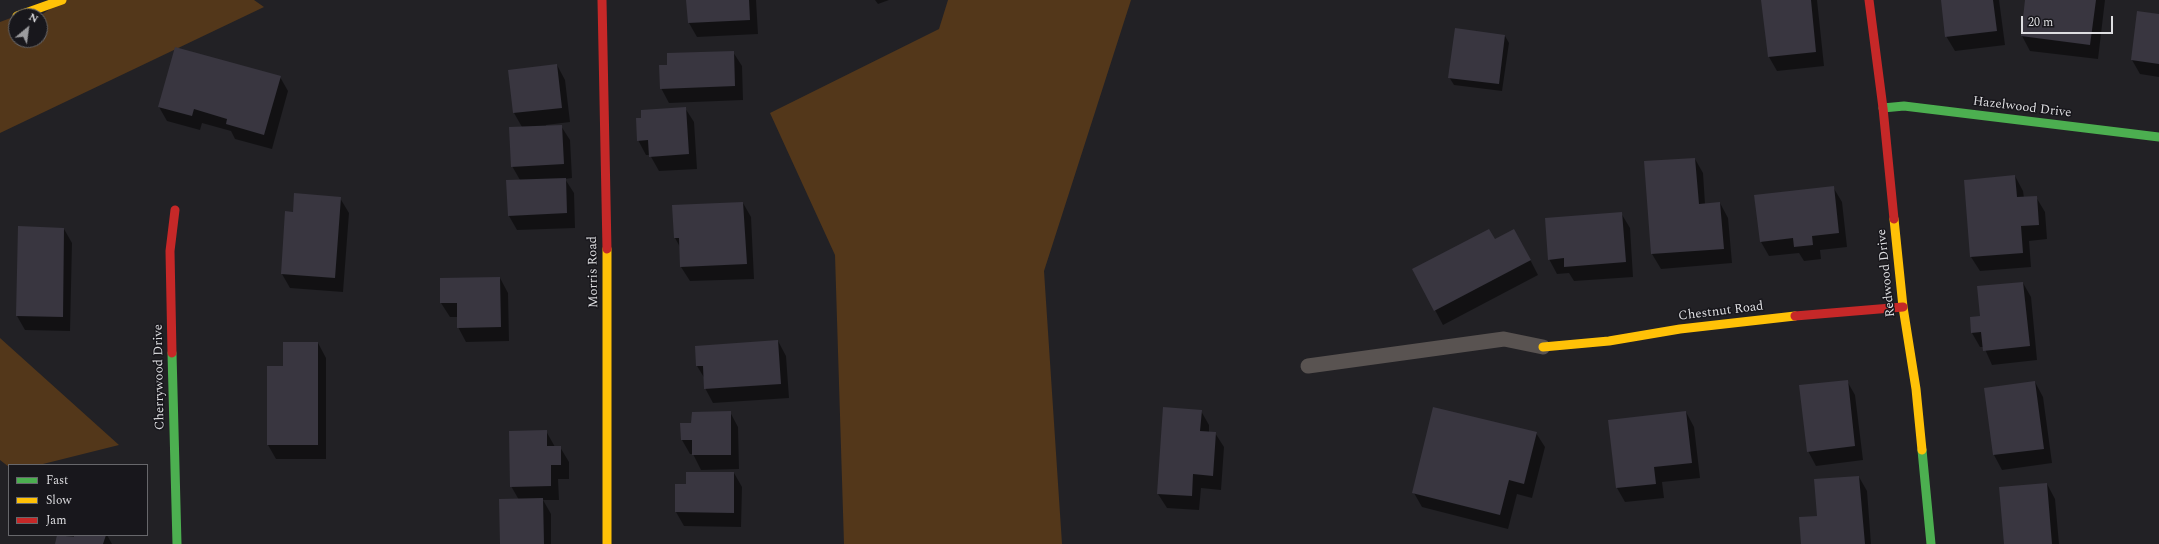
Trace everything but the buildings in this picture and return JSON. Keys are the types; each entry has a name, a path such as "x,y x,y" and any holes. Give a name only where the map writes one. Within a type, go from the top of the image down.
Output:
{"street":[{"path":"39,8 62,0"},
{"name":"Morris Road","path":"602,0 608,325 606,482 607,544"},
{"name":"Redwood Drive","path":"1869,0 1883,108 1904,307 1916,389 1932,544"},
{"name":"Hazelwood Drive","path":"1883,108 1904,106 2159,137"},
{"name":"Cherrywood Drive","path":"175,210 170,251 177,544"},
{"name":"Chestnut Road","path":"1543,346 1609,341 1680,329 1830,312 1904,307"}],"lane":[{"path":"1308,366 1504,339 1543,346"}],"shaded area":[{"path":"62,0 254,0 264,7 0,133 0,22 8,19 8,48 48,48 48,10"},
{"path":"948,0 1131,0 1044,271 1062,544 844,544 835,255 770,113 939,29"},
{"path":"0,338 119,445 43,464 8,464 8,466 0,460"}],"traffic: fast":[{"path":"1883,108 1904,106 2159,137"},
{"path":"172,353 177,544"},
{"path":"1922,450 1931,544"}],"traffic: slow":[{"path":"40,8 62,0"},
{"path":"1894,219 1903,307 1916,389 1922,450"},
{"path":"607,249 607,544"},
{"path":"1543,347 1609,341 1680,329 1795,316"}],"traffic: jam":[{"path":"602,0 607,249"},
{"path":"1869,0 1883,108 1894,219"},
{"path":"172,353 170,251 175,210"},
{"path":"1795,316 1903,307"}]}
